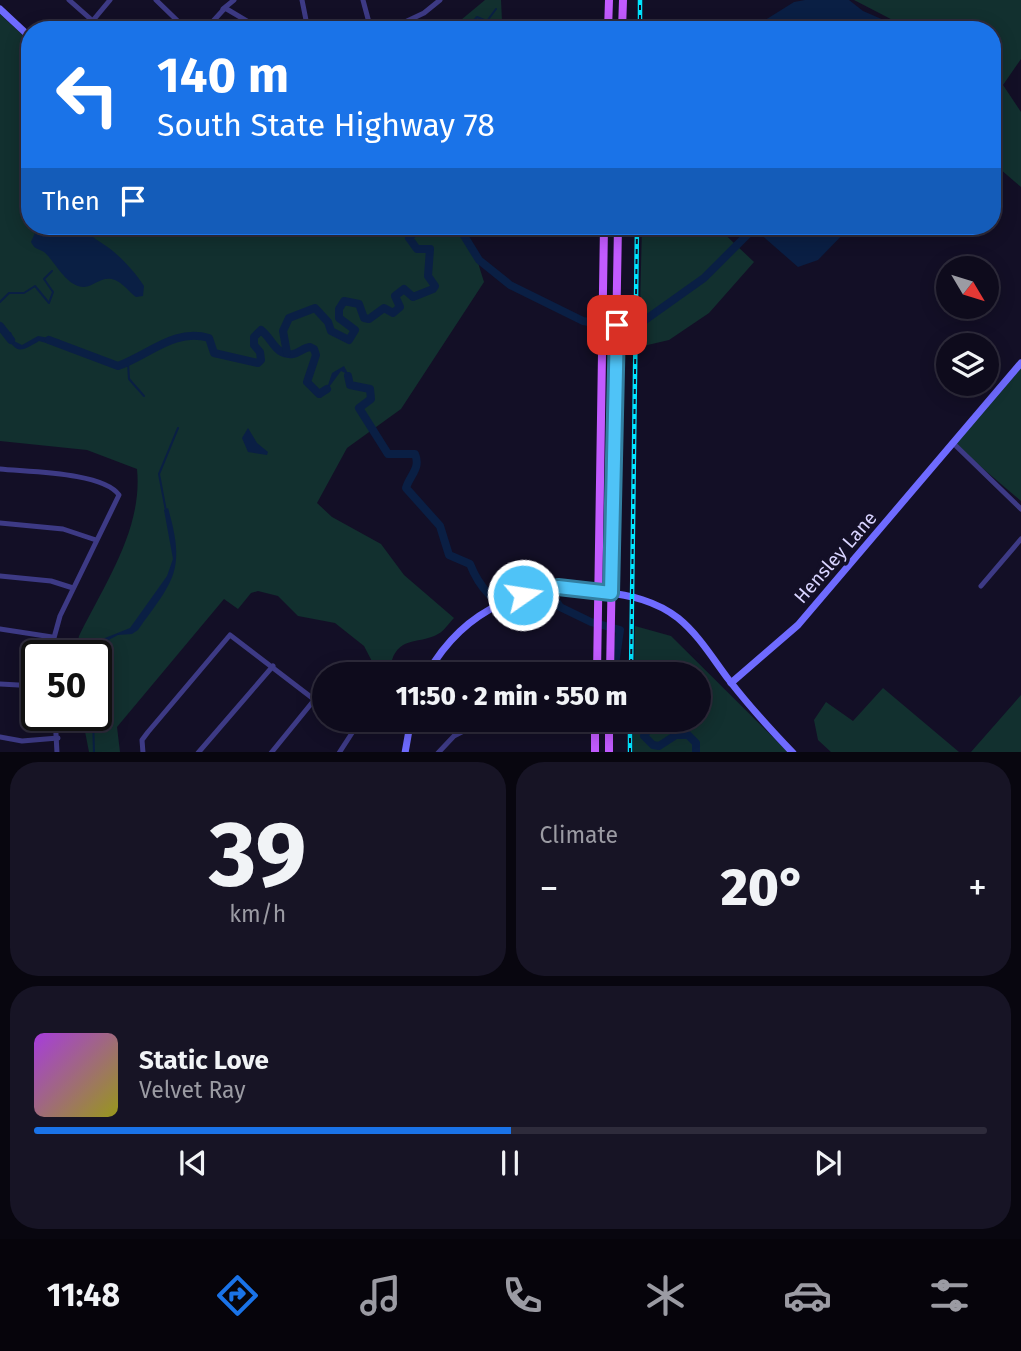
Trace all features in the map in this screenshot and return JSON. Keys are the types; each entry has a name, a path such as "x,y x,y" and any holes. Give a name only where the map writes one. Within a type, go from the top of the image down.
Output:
{"main road":[{"path":"608,21 609,0"},
{"path":"622,21 623,0"},
{"path":"597,662 604,235"},
{"path":"610,662 618,235"},
{"path":"595,732 595,752"},
{"path":"609,732 609,752"}],"street":[{"path":"69,0 92,21 110,0"},
{"path":"156,0 178,21"},
{"path":"214,21 234,0"},
{"path":"302,0 306,21"},
{"path":"363,0 369,21"},
{"path":"427,0 433,6"},
{"path":"405,21 440,0"},
{"path":"0,9 21,29"},
{"path":"225,9 246,21"},
{"name":"Hensley Lane","path":"731,683 797,625 1021,363"},
{"path":"953,443 1021,509"},
{"path":"0,469 84,478 113,489 119,498 73,588 51,640"},
{"path":"0,523 63,529 96,540"},
{"path":"981,586 1021,538"},
{"path":"0,576 51,580 73,588"},
{"path":"434,662 444,646 468,624 507,601 558,587 611,593 651,602 677,617 691,631 731,683 793,752"},
{"path":"0,629 52,636"},
{"path":"143,752 142,740 227,636 235,636 312,697"},
{"path":"198,752 273,666"},
{"path":"0,684 21,685"},
{"path":"271,752 312,703"},
{"path":"57,731 57,752"},
{"path":"339,752 351,732"},
{"path":"405,752 409,732"},
{"path":"438,752 462,732"},
{"path":"0,737 33,741 58,738"}],"green space":[{"path":"485,0 501,0 502,21 460,21"},
{"path":"854,0 1021,0 1021,59 1003,85 1021,112 1021,187 1001,170 1001,21 895,21"},
{"path":"0,14 21,34 21,235 467,235 484,282 401,409 347,448 317,503 332,517 381,544 404,575 454,618 438,634 400,647 392,660 395,662 372,662 364,646 335,623 298,616 278,596 258,591 251,593 238,609 224,599 117,727 120,752 89,752 85,731 112,731 112,640 78,640 128,534 134,513 137,469 87,450 0,441"},
{"path":"642,235 726,235 754,262 709,313 669,340 639,347"},
{"path":"1021,363 1021,501 953,443 993,396 999,396 999,389"},
{"path":"635,626 671,636 697,662 634,662"},
{"path":"711,676 788,752 633,752 633,732 711,732"},
{"path":"883,688 959,752 831,752 818,740 814,720 826,702 853,721"},
{"path":"1021,695 1021,752 971,752"}],"water":[{"path":"849,0 863,11 886,21 763,21 794,2"},
{"path":"34,235 90,235 114,252 132,270 144,286 143,296 136,297 121,283 110,279 84,287 78,286 61,273 48,256 31,242"},
{"path":"761,235 842,235 818,260 798,267"},
{"path":"11,332 14,341 22,345 38,336 60,340 57,346 39,341 19,349 12,345 4,333"},
{"path":"344,366 353,383 347,388 345,373 341,371 321,398 319,394 328,385 332,373"},
{"path":"248,428 257,443 268,452 267,455 248,452 242,438"},
{"path":"168,508 176,547 176,561 168,586 138,630 132,634 100,640 130,628 167,576 173,559 164,510"}],"waterway":[{"path":"487,21 496,9"},
{"path":"473,21 477,17 487,21"},
{"path":"287,353 283,331 289,318 315,308 328,322 331,331 349,340 355,330 339,318 339,309 344,301 359,304 364,318 369,319 384,308 393,313 400,307 395,296 404,289 413,297 433,289 435,286 428,276 430,249 417,249 409,238 412,235"},
{"path":"464,235 479,260 510,285 583,321 612,326 645,320 704,278 747,235"},
{"path":"0,302 9,293 24,293 35,286 49,303 53,292 44,279 52,271"},
{"path":"0,326 11,340"},
{"path":"49,340 118,366 162,344 196,336 209,338 214,353 258,363 261,360 260,352 254,345 254,337 261,330 275,346 287,354 310,347 314,349 316,355 307,382 319,394 327,389"},
{"path":"128,363 129,379 144,396"},
{"path":"348,376 350,385 370,389 371,399 359,408 388,454 415,454 416,467 406,488 440,526 449,555 470,564 489,595 504,606 521,608 546,595 553,596 560,607 591,622 620,630 615,662"},
{"path":"166,511 159,474 178,428"},
{"path":"93,731 94,752"},
{"path":"647,732 644,736 653,745 659,746 676,735 688,735 696,743 696,752"}],"railway":[{"path":"640,0 640,21"},
{"path":"631,662 637,235"},
{"path":"630,732 630,752"}],"route":[{"path":"523,595 558,587 611,593 617,325"}]}
